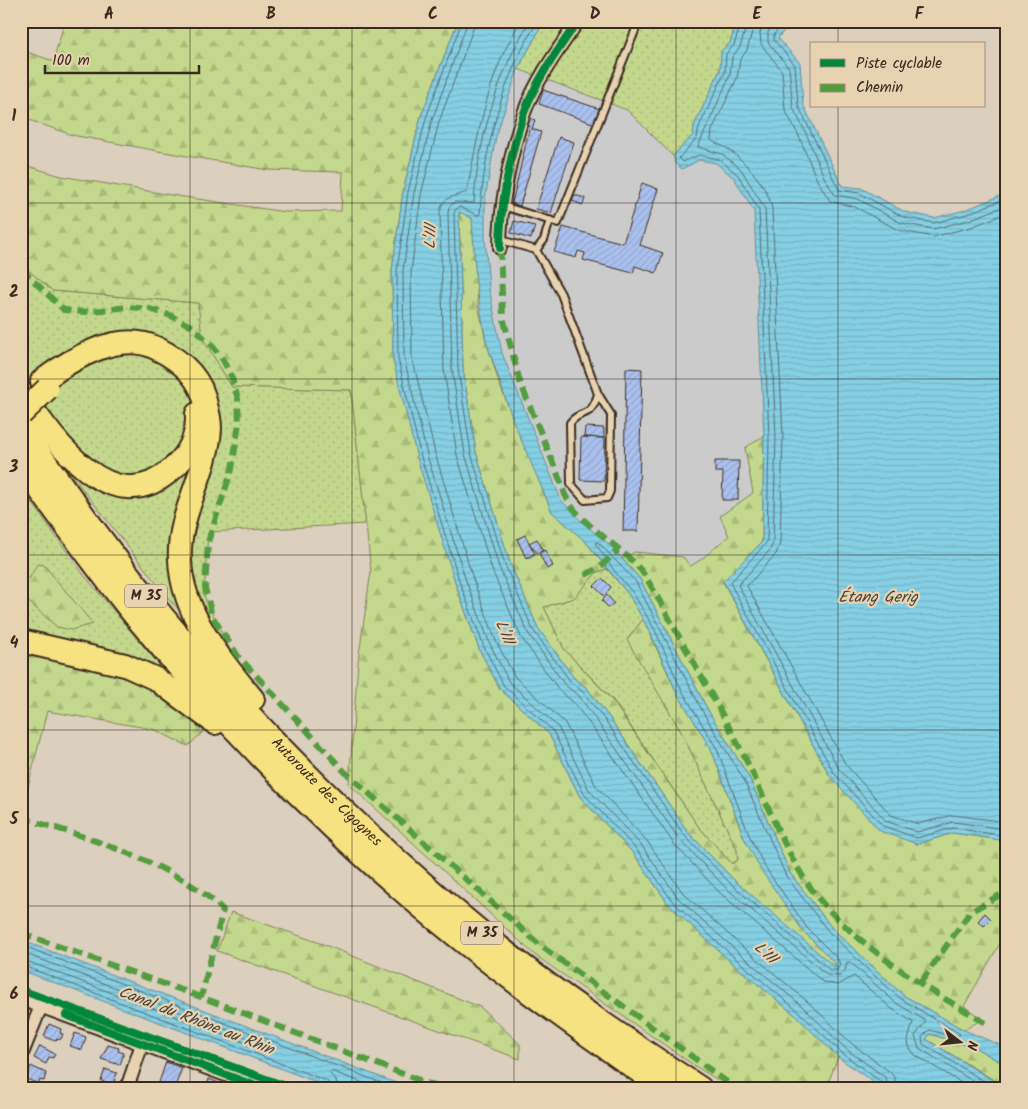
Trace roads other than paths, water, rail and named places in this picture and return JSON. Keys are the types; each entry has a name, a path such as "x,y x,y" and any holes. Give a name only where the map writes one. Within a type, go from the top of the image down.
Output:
{"highway":[{"path":"21,414 44,385 64,365 85,354 120,343 151,345 174,356 193,374 205,397 210,426 208,447 183,525 180,560 188,602 212,646 277,728 285,752"},
{"path":"21,393 53,438 74,461 95,476 121,485 143,486 161,480 178,465 191,447 198,428 196,403 187,385 171,369 154,360 132,355 111,356 68,373 44,385 21,400"},
{"name":"Autoroute des Cigognes","path":"21,428 96,532 150,601 219,682 348,815 429,888 503,950 564,997 700,1088"},
{"name":"Autoroute des Cigognes","path":"21,464 82,548 136,617 207,700 334,829 414,901 569,1023 663,1088"},
{"path":"21,641 125,665 156,679 213,723 236,729"}],"street":[{"path":"500,242 502,206 524,112 548,64 578,21"},
{"path":"21,999 262,1088"},
{"path":"21,1056 41,1006"},
{"path":"127,1088 142,1044"}],"lane":[{"path":"502,206 558,223 639,21"},
{"path":"536,250 544,240 550,220"},
{"path":"500,242 508,242 536,250 561,294 598,394 611,415 610,492 608,498 585,500 571,484 570,423 574,417 588,413 594,406 598,394"}],"water":[{"name":"L'Ill","path":"458,21 544,21 518,69 496,136 485,199 485,238 489,288 502,353 561,500 584,524 611,546 640,579 709,712 749,777 790,873 832,928 903,995 964,1030 1007,1048 1007,1066 976,1048 930,1034 926,1039 1005,1088 881,1088 838,1057 795,1015 732,963 669,905 633,853 580,797 549,734 500,689 479,649 456,585 417,458 393,360 392,270 403,192 421,116","holes":["459,212 472,218 476,283 486,341 514,423 552,512 586,542 629,595 650,632 676,691 712,751 744,838 761,870 803,931 834,962 836,968 732,878 688,832 609,717 587,688 574,678 538,628 510,563 476,452 463,369"]},
{"name":"Étang Gerig","path":"737,21 792,21 778,38 800,63 803,104 842,186 861,188 905,212 934,218 965,210 1007,193 1007,841 953,833 917,844 880,831 830,776 723,581 762,542 764,436 754,211 734,178 716,163 699,160 682,169 675,163 673,156 693,135 694,126 720,70 721,51 730,43"},
{"name":"Canal du Rhône au Rhin","path":"21,940 409,1088 332,1088 21,970"}]}
